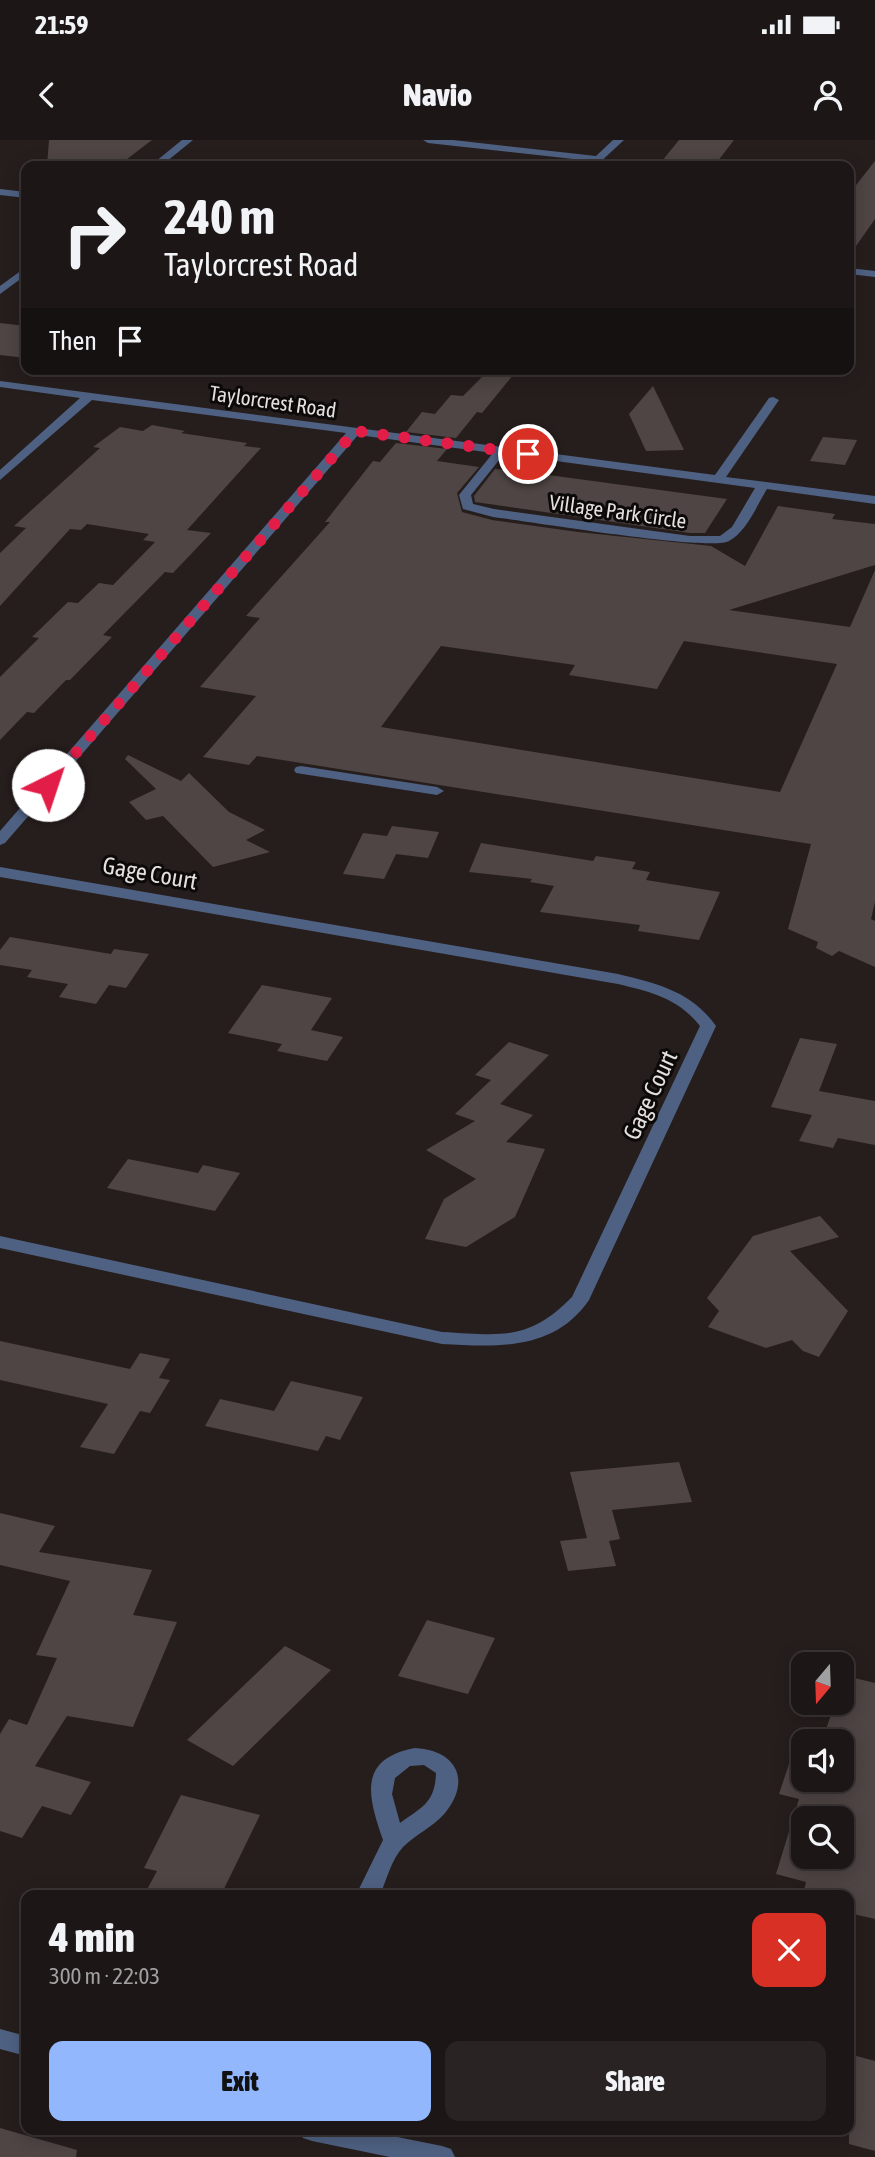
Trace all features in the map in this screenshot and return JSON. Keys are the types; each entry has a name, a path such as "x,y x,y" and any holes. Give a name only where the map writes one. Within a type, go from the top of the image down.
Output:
{"street":[{"path":"161,161 188,140"},
{"path":"428,140 586,161"},
{"path":"595,161 619,140"},
{"path":"0,192 21,194"},
{"path":"854,272 875,274"},
{"path":"0,291 21,274"},
{"name":"Taylorcrest Road","path":"0,384 875,500"},
{"path":"0,476 89,396"},
{"path":"718,479 761,422 773,400"},
{"path":"0,840 355,431"},
{"name":"Village Park Circle","path":"501,451 465,495 467,506 493,513 690,540 723,540 737,529 763,485"},
{"path":"301,770 438,791"},
{"name":"Gage Court","path":"0,872 618,979 670,992 696,1008 708,1026 580,1300 566,1317 547,1331 529,1338 442,1338 0,1242"},
{"path":"370,1890 395,1841"},
{"path":"0,2039 21,2045"},
{"path":"336,2135 442,2157"}],"building":[{"path":"49,140 152,140 125,161 47,161"},
{"path":"679,140 734,140 718,161 662,161"},
{"path":"875,161 875,219 854,249 854,188"},
{"path":"0,323 21,325 21,357 0,355"},
{"path":"484,375 513,375 482,413 477,412 456,438 406,432 422,412 435,414 451,395 463,396"},
{"path":"653,386 684,450 646,451 629,414"},
{"path":"152,425 261,448 187,530 211,533 173,573 165,572 103,635 112,637 70,680 66,680 34,713 27,712 0,740 0,677 39,638 32,637 68,602 78,603 99,583 113,585 155,542 143,540 149,534 87,524 81,530 70,529 0,606 0,553 26,528 14,526 100,448 93,447 120,427 143,431"},
{"path":"823,437 857,440 845,465 810,461"},
{"path":"396,443 447,449 437,461 479,467 457,493 462,512 492,520 578,532 711,546 745,566 778,506 835,514 832,519 875,524 875,565 729,610 850,627 875,570 875,902 871,919 875,921 875,967 839,951 832,956 816,948 818,942 788,929 811,844 257,756 249,765 203,757 256,696 200,687 260,618 246,616 330,522 325,522 373,461 380,462","holes":["684,641 837,664 780,792 381,727 441,646 575,665 569,675 657,689"]},
{"path":"495,469 727,499 705,533 475,502 474,496"},
{"path":"128,755 181,781 189,773 229,812 265,830 246,840 270,852 213,867 163,816 146,820 129,802 156,789 125,759"},
{"path":"392,826 439,832 428,858 396,854 384,879 343,874 363,833 387,836"},
{"path":"481,843 593,861 596,856 636,862 632,869 650,872 646,880 720,892 699,940 638,931 640,925 540,912 554,886 530,882 532,879 469,872"},
{"path":"10,937 111,954 114,949 149,954 126,988 109,985 96,1004 59,997 68,984 27,977 32,970 0,965 0,950"},
{"path":"262,985 332,998 311,1030 343,1037 327,1061 277,1051 282,1044 228,1033"},
{"path":"800,1038 837,1044 819,1091 875,1101 875,1145 838,1138 833,1148 799,1141 812,1115 771,1107"},
{"path":"509,1042 549,1055 500,1104 533,1115 506,1142 545,1149 515,1217 466,1247 425,1239 444,1199 476,1179 426,1150 475,1121 455,1114 491,1080 475,1075"},
{"path":"128,1159 198,1173 203,1165 240,1173 215,1211 107,1188"},
{"path":"820,1216 839,1237 790,1251 848,1311 819,1357 803,1351 792,1340 766,1348 708,1327 719,1311 707,1298 753,1236"},
{"path":"0,1341 130,1369 140,1353 170,1359 159,1378 170,1380 150,1413 140,1411 114,1454 80,1447 108,1404 0,1380"},
{"path":"291,1381 363,1397 340,1440 326,1436 318,1451 205,1426 220,1399 274,1411"},
{"path":"679,1462 692,1502 612,1510 620,1539 609,1541 616,1566 568,1571 560,1541 587,1538 570,1472"},
{"path":"0,1513 55,1526 39,1552 152,1570 133,1615 177,1622 133,1727 67,1716 35,1766 91,1782 71,1815 42,1806 22,1838 0,1831 0,1734 9,1719 27,1725 57,1658 36,1655 70,1581 0,1565"},
{"path":"427,1620 495,1638 468,1694 398,1676"},
{"path":"285,1646 331,1670 233,1766 187,1740"},
{"path":"854,1678 875,1683 875,1919 854,1914 854,1890 804,1890 806,1882 776,1874 791,1825 791,1869 854,1869 854,1806 797,1806 799,1799 779,1794 791,1758 791,1792 854,1792 854,1729 826,1729 831,1715 854,1715"},
{"path":"181,1795 260,1815 223,1890 147,1890 157,1871 144,1868"},
{"path":"854,2055 875,2061 875,2151 849,2144 849,2135 854,2135"},
{"path":"0,2128 77,2150 76,2157 0,2157"}],"route":[{"path":"48,785 355,431 528,454"}]}
